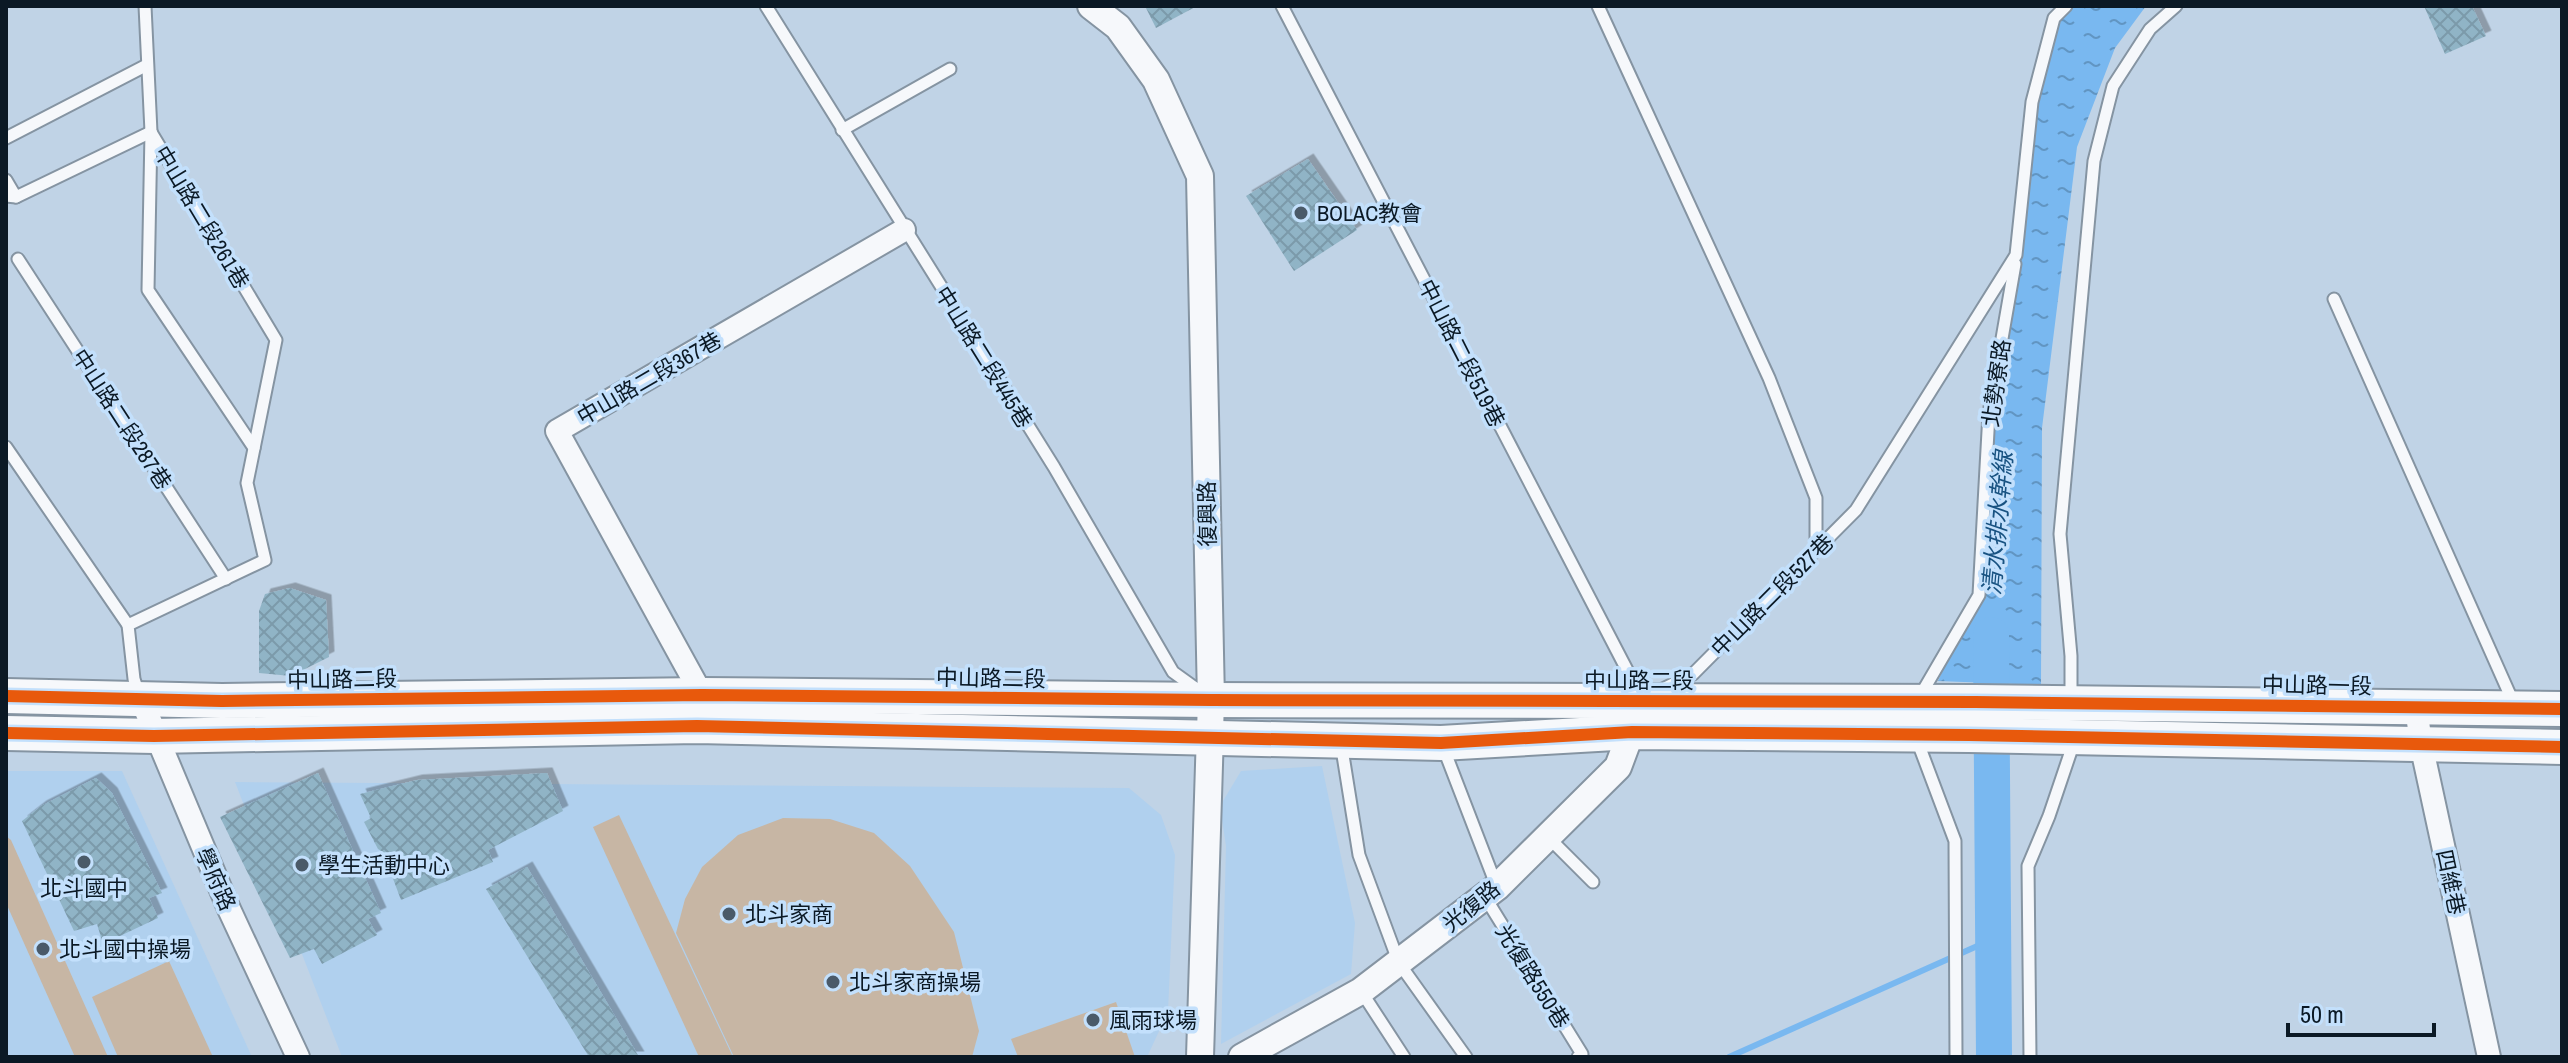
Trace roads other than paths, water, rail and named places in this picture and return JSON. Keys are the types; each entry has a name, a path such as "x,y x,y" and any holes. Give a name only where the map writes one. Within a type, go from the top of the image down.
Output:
{"main road":[{"name":"中山路二段","path":"6,696 699,710 1211,737 1441,743 1637,716"},
{"name":"中山路二段","path":"6,733 154,736 699,710 1211,700 1637,716 1916,718 1975,702"},
{"name":"中山路一段","path":"1975,702 2562,709"},
{"name":"中山路二段","path":"1916,718 1969,735 2075,738"},
{"path":"2075,738 2562,747"}],"street":[{"name":"復興路","path":"1091,6 1118,27 1156,80 1200,176 1211,700 1200,1057"},
{"name":"中山路二段367巷","path":"699,710 557,431 904,230"},
{"name":"學府路","path":"141,699 229,909 298,1057"},
{"name":"四維巷","path":"2416,707 2421,744 2489,1057"},
{"name":"光復路","path":"1242,1057 1361,991 1491,892 1618,767 1637,716"}],"lane":[{"path":"6,180 11,197 151,132 145,6"},
{"name":"中山路二段445巷","path":"766,6 1054,467 1173,672 1211,700"},
{"name":"中山路二段519巷","path":"1282,6 1637,716"},
{"path":"1598,6 1769,378 1816,498 1816,550"},
{"name":"北勢寮路","path":"1916,718 1979,595 1989,413 2016,255 2032,102 2054,18 2066,6"},
{"path":"2071,703 2071,656 2060,534 2094,161 2113,86 2150,29 2176,6"},
{"path":"6,138 147,65"},
{"path":"842,130 950,69"},
{"name":"中山路二段261巷","path":"151,132 148,290 254,448"},
{"name":"中山路二段261巷","path":"128,625 265,560 247,483 276,340 151,132"},
{"name":"中山路二段527巷","path":"1637,716 1693,674 1856,510 2016,255"},
{"name":"中山路二段287巷","path":"18,259 226,579"},
{"path":"2334,299 2516,708"},
{"path":"6,447 128,625 134,679 141,699"},
{"path":"1916,718 1955,841 1956,1057"},
{"path":"2030,1057 2028,866 2049,816 2075,738"},
{"path":"1341,741 1359,855 1399,963 1466,1057"},
{"name":"光復路550巷","path":"1441,743 1491,892 1580,1056"},
{"path":"1547,837 1593,882"},
{"path":"1361,991 1404,1057"}],"water":[{"path":"2064,6 2146,6 2115,48 2077,147 2042,428 2041,685 1938,681 1974,598 2031,126"}],"waterway":[{"name":"清水排水幹線","path":"1991,635 1994,1057"},
{"path":"1729,1057 1993,939"}],"place":[{"name":"BOLAC教會","path":"1301,213"},
{"name":"北斗國中","path":"84,862"},
{"name":"學生活動中心","path":"302,865"},
{"name":"北斗家商","path":"729,914"},
{"name":"北斗國中操場","path":"43,949"},
{"name":"北斗家商操場","path":"833,982"},
{"name":"風雨球場","path":"1093,1020"}]}
